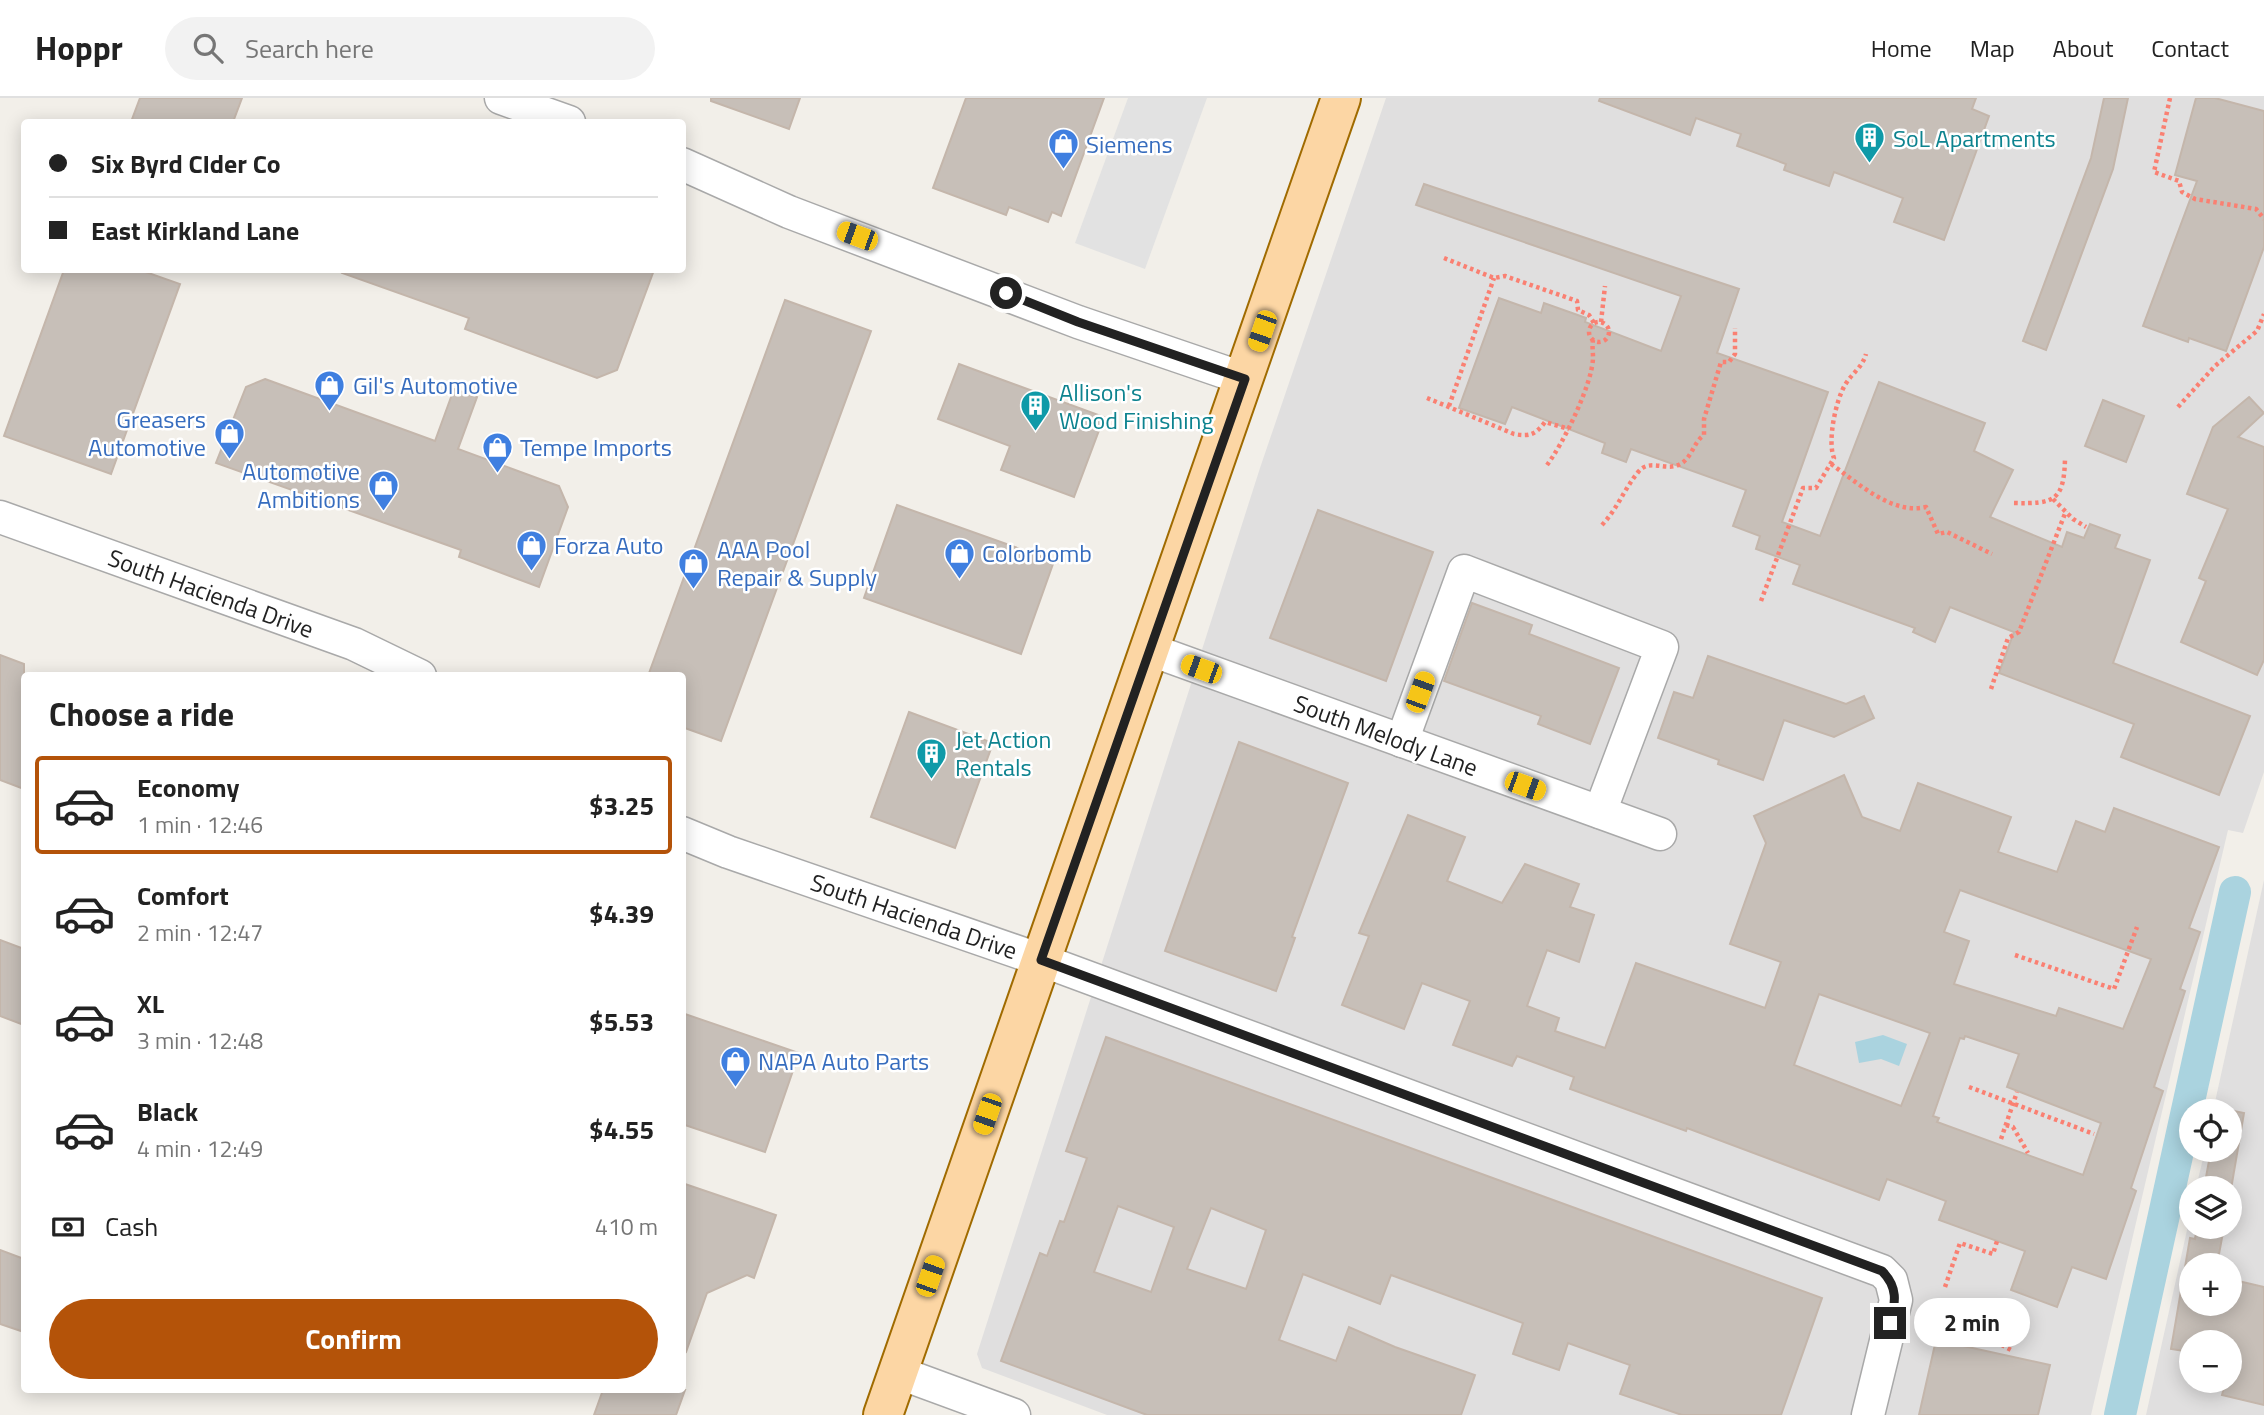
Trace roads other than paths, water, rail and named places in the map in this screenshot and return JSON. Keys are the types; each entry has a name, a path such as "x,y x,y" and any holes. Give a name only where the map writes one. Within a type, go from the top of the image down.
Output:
{"main road":[{"path":"883,1415 1341,98"}],"street":[{"path":"501,98 560,119"},
{"path":"686,166 789,212 1078,322 1245,379"},
{"name":"South Hacienda Drive","path":"0,517 354,644 412,672"},
{"path":"1402,741 1464,571 1661,646 1600,812"},
{"name":"South Melody Lane","path":"1151,650 1660,834"},
{"name":"South Hacienda Drive","path":"686,835 728,852 1041,960 1882,1271 1891,1280 1896,1300 1868,1415"},
{"path":"897,1372 1014,1415"}],"water":[{"path":"1883,1035 1907,1044 1899,1066 1881,1059 1859,1063 1855,1042"}],"waterway":[{"path":"2120,1415 2235,892"}],"place":[{"name":"SoL Apartments","path":"1870,165"},
{"name":"Siemens","path":"1063,171"},
{"name":"Gil's Automotive","path":"330,412"},
{"name":"Allison's Wood Finishing","path":"1036,433"},
{"name":"Greasers Automotive","path":"229,460"},
{"name":"Tempe Imports","path":"497,474"},
{"name":"Automotive Ambitions","path":"383,512"},
{"name":"Forza Auto","path":"531,572"},
{"name":"Colorbomb","path":"959,580"},
{"name":"AAA Pool Repair & Supply","path":"694,590"},
{"name":"Jet Action Rentals","path":"932,780"},
{"name":"NAPA Auto Parts","path":"735,1088"}]}
